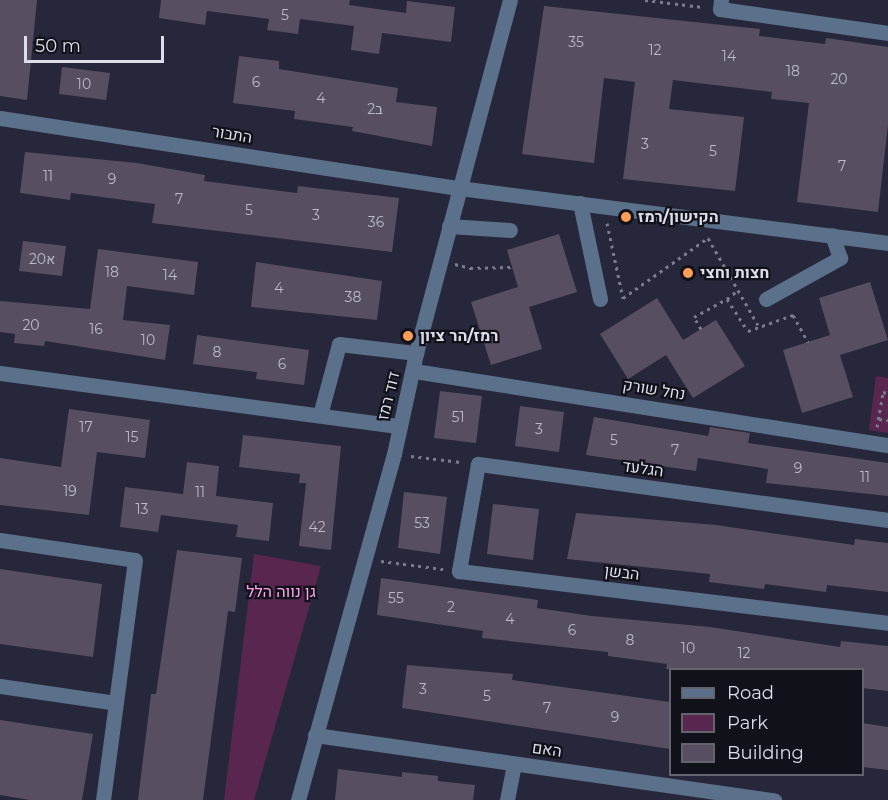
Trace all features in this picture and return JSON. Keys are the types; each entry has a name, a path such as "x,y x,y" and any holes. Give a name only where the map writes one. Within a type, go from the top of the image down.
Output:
{"street":[{"name":"דוד רמז","path":"298,800 394,454 416,353 510,0"},
{"path":"720,5 888,33"},
{"name":"התבור","path":"0,118 459,188 888,243"},
{"path":"580,203 600,299"},
{"path":"449,226 510,230"},
{"path":"766,299 840,258 832,235"},
{"path":"320,415 339,344 416,353"},
{"name":"נחל שורק","path":"414,370 881,444"},
{"path":"0,372 399,426"},
{"path":"459,571 478,464"},
{"name":"הגלעד","path":"478,464 888,520"},
{"path":"0,540 135,560 103,800"},
{"name":"הבשן","path":"459,571 888,623"},
{"path":"0,686 116,703"},
{"name":"האם","path":"315,735 774,800"},
{"path":"507,800 514,764"}],"path":[{"path":"645,0 720,5"},
{"path":"603,206 623,298 730,222"},
{"path":"708,237 758,325"},
{"path":"441,259 470,268 512,267"},
{"path":"701,330 694,317 727,299 738,290"},
{"path":"727,299 748,331 758,325 793,315 808,342"},
{"path":"881,444 879,419 883,392 888,393"},
{"path":"879,419 888,420"},
{"path":"394,454 478,464"},
{"path":"365,559 459,571"}],"green space":[{"path":"876,376 888,378 888,433 869,430"},
{"name":"גן נווה הלל","path":"254,554 321,566 254,800 224,800"}],"building":[{"path":"0,0 37,0 27,100 0,96"},
{"path":"161,0 350,0 349,5 406,13 407,1 455,7 451,42 382,33 379,54 351,50 354,26 300,19 298,34 267,30 269,19 207,11 205,25 159,18"},
{"path":"544,6 760,29 759,36 825,44 826,38 888,47 888,125 878,212 797,202 809,103 771,99 772,92 673,80 669,109 744,117 735,191 623,179 635,82 604,78 594,163 522,154"},
{"path":"239,56 279,61 279,69 398,88 396,102 437,107 432,146 352,131 353,127 294,119 295,111 233,103"},
{"path":"62,67 110,73 106,100 59,94"},
{"path":"25,152 137,163 205,175 204,181 297,193 298,186 399,198 392,252 152,223 155,204 71,193 70,200 20,193"},
{"path":"559,234 577,292 529,307 542,349 491,365 471,302 518,287 507,250"},
{"path":"23,241 66,246 62,276 19,271"},
{"path":"98,249 198,262 194,295 127,286 123,320 170,325 165,360 45,341 44,346 14,343 15,334 0,332 0,301 90,309"},
{"path":"256,262 382,281 377,320 251,307"},
{"path":"870,282 888,340 840,355 853,397 802,413 783,350 830,335 819,298"},
{"path":"657,298 683,340 716,320 745,366 693,398 666,355 628,379 600,334"},
{"path":"197,335 309,350 304,385 256,379 257,372 193,364"},
{"path":"440,391 482,396 476,443 434,438"},
{"path":"520,406 564,412 559,452 515,446"},
{"path":"69,409 150,420 145,458 97,452 89,515 0,505 0,458 61,467"},
{"path":"594,417 708,436 710,427 750,433 748,443 888,463 888,496 766,483 768,469 698,458 696,471 586,455"},
{"path":"243,435 341,446 331,550 299,546 306,483 299,483 300,474 239,467"},
{"path":"187,462 219,466 216,496 273,503 269,541 236,537 238,525 161,515 158,532 120,527 125,487 183,494"},
{"path":"404,492 447,497 440,554 398,548"},
{"path":"493,504 539,509 533,560 487,554"},
{"path":"576,513 716,525 854,545 855,539 888,543 888,592 827,585 826,592 765,584 764,589 709,582 710,574 567,559"},
{"path":"177,550 242,558 235,612 228,611 203,800 138,800 151,694 156,694"},
{"path":"0,569 102,584 93,657 0,644"},
{"path":"381,578 538,600 537,608 592,616 710,627 840,647 841,641 888,646 888,691 864,688 864,668 666,669 667,664 608,656 608,652 482,638 483,631 377,615"},
{"path":"407,665 513,674 512,680 669,702 669,749 402,708"},
{"path":"0,720 93,734 82,800 30,800 0,795"},
{"path":"864,723 888,727 888,770 864,767"},
{"path":"338,769 402,777 402,772 438,776 438,781 475,785 473,800 335,800"}],"place":[{"name":"הקישון/רמז","path":"626,217"},
{"name":"חצות וחצי","path":"688,273"},
{"name":"רמז/הר ציון","path":"408,336"}]}
